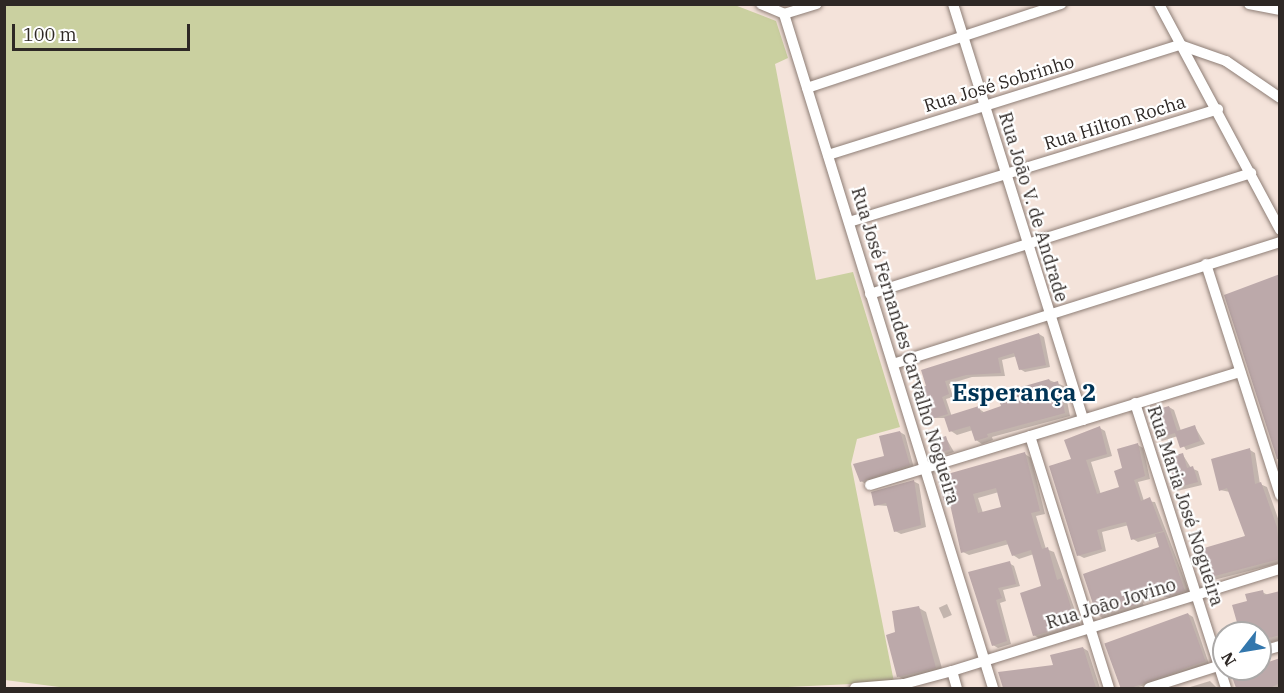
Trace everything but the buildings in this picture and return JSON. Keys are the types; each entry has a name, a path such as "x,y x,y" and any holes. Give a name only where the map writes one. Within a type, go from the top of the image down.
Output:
{"street":[{"path":"761,4 784,14 818,4"},
{"name":"Rua João V. de Andrade","path":"953,4 1083,420"},
{"path":"807,88 1061,4"},
{"path":"1159,4 1218,109 1280,230"},
{"path":"1249,4 1280,10"},
{"name":"Rua José Fernandes Carvalho Nogueira","path":"784,14 993,688"},
{"path":"1180,45 1226,61 1280,98"},
{"name":"Rua José Sobrinho","path":"828,155 1180,45"},
{"name":"Rua Hilton Rocha","path":"849,222 1218,109"},
{"path":"870,294 1251,174"},
{"path":"893,364 1280,242"},
{"path":"1206,264 1280,495"},
{"path":"870,486 926,466 1240,372"},
{"name":"Rua Maria José Nogueira","path":"1135,403 1212,639"},
{"path":"1030,436 1109,688"},
{"name":"Rua João Jovino","path":"855,688 886,687 952,671 1280,569"},
{"path":"1149,688 1212,667"},
{"path":"952,671 957,688"}],"green space":[{"path":"732,4 776,21 788,58 775,64 816,280 853,272 900,427 857,439 851,464 894,682 767,688 67,688 5,680 4,5"}],"district":[{"name":"Esperança 2","path":"1024,393"}]}
